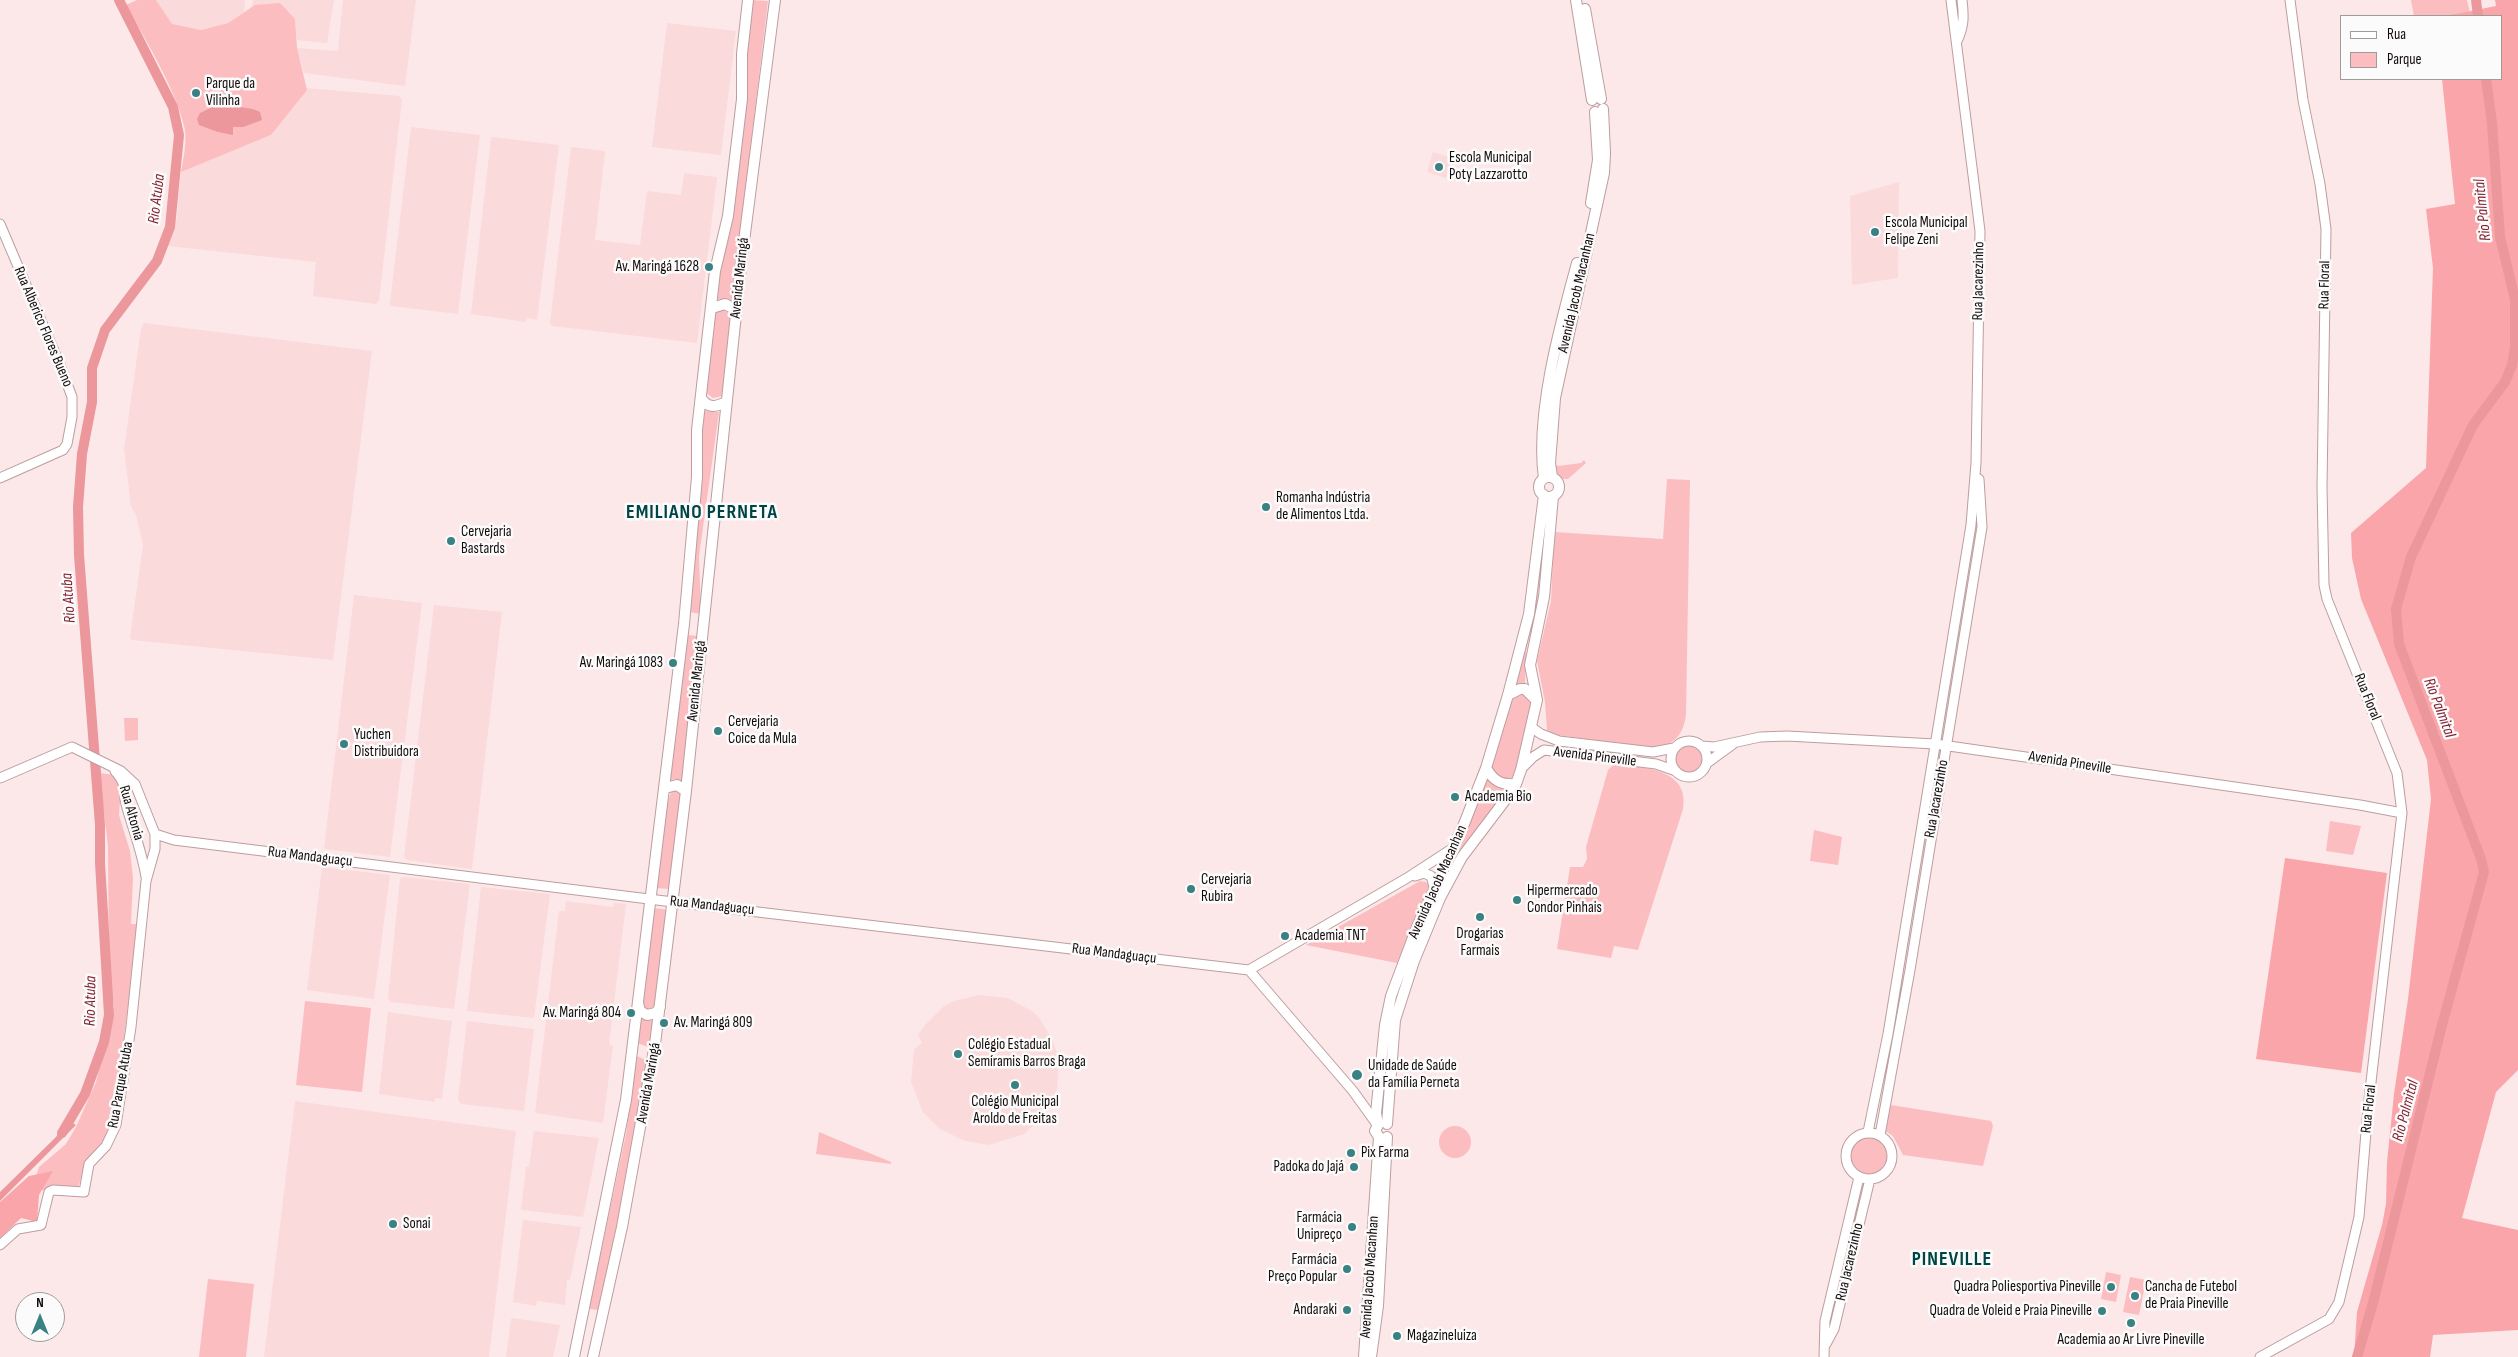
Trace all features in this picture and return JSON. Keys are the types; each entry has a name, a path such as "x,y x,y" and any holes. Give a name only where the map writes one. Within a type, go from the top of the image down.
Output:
{"main road":[{"name":"Avenida Maringá","path":"574,1357 621,1133 638,1002 684,624 697,476 698,430 715,271 728,216 742,99 742,54 748,0"},
{"name":"Avenida Maringá","path":"593,1357 640,1132 660,1006 686,791 736,310 775,0"},
{"name":"Avenida Jacob Macanhan","path":"1576,0 1598,105"},
{"name":"Avenida Jacob Macanhan","path":"1548,478 1554,398 1604,172 1605,153 1583,0"},
{"path":"712,308 725,304 736,310"},
{"path":"701,398 704,402 713,406 726,402"},
{"path":"1548,478 1558,482 1559,487 1557,493 1548,496 1539,486 1548,478"},
{"name":"Avenida Jacob Macanhan","path":"1382,1125 1378,1103 1384,1024 1391,996 1414,936 1486,768 1508,695 1529,614 1548,496"},
{"name":"Avenida Jacob Macanhan","path":"1382,1125 1390,1105 1395,1020 1422,939 1462,857 1516,784 1521,770 1536,702 1530,665 1544,597 1548,496"},
{"path":"1508,695 1520,689 1525,689 1534,696 1536,702"},
{"path":"1486,768 1491,776 1501,784 1516,784"},
{"path":"665,788 677,785 686,791"},
{"path":"638,1002 640,1010 647,1015 656,1013 660,1006"},
{"path":"1378,1103 1390,1105"},
{"path":"1382,1125 1390,1131 1383,1137"},
{"name":"Avenida Jacob Macanhan","path":"1364,1357 1383,1137"},
{"name":"Avenida Jacob Macanhan","path":"1371,1357 1378,1306 1383,1137"}],"street":[{"name":"Rua Jacarezinho","path":"1868,1132 1888,1034 1936,744 1971,526 1976,463 1980,231 1951,0"},
{"name":"Rua Jacarezinho","path":"1956,42 1962,30 1964,18 1962,0"},
{"name":"Rua Floral","path":"2263,1356 2329,1319 2339,1302 2356,1235 2402,813 2397,773 2327,598 2324,585 2322,487 2326,229 2320,184 2303,100 2290,0"},
{"name":"Rua Alberico Flores Bueno","path":"0,224 60,365 73,403 68,440 64,450 0,478"},
{"name":"Rua Jacarezinho","path":"1880,1135 1982,527 1976,463"},
{"name":"Avenida Pineville","path":"1531,727 1541,734 1559,741 1636,751 1661,752 1674,748"},
{"name":"Avenida Pineville","path":"1702,746 1714,747 1760,737 1787,736 1936,744 2360,805 2402,813"},
{"path":"1558,752 1559,741"},
{"path":"1688,741 1702,746 1706,753 1707,762 1704,770 1695,776 1685,776 1676,771 1671,759 1674,748 1688,741"},
{"name":"Avenida Pineville","path":"1707,762 1736,742"},
{"path":"0,778 72,747 112,767"},
{"path":"1635,762 1636,751"},
{"name":"Avenida Pineville","path":"1521,770 1539,752 1558,752 1656,764 1676,771"},
{"name":"Rua Altonia","path":"112,767 132,779 138,788 155,834 155,849 146,881"},
{"name":"Rua Altonia","path":"112,767 124,784 126,807 142,850 146,881"},
{"path":"126,807 135,802 144,804"},
{"name":"Rua Mandaguaçu","path":"155,834 174,840 673,902 1249,970"},
{"path":"142,850 148,852 174,840"},
{"path":"1382,1125 1249,970 1407,878 1453,848"},
{"path":"1407,878 1428,874 1433,878 1435,890"},
{"name":"Rua Parque Atuba","path":"0,1245 18,1229 41,1225 49,1192 53,1190 84,1192 89,1164 106,1146 116,1125 131,1027 146,881"},
{"path":"1911,888 1922,891"},
{"path":"1868,1132 1880,1135 1890,1146 1892,1162 1883,1174 1870,1179 1859,1177 1848,1167 1846,1152 1854,1138 1868,1132"},
{"name":"Rua Jacarezinho","path":"1824,1357 1826,1344 1825,1321 1859,1177"},
{"name":"Rua Jacarezinho","path":"1826,1344 1834,1329 1870,1179"}],"shaded area":[{"path":"156,0 245,0 244,12 228,23 201,30 171,24"},
{"path":"253,0 334,0 327,43 297,40 295,19 252,7"},
{"path":"343,0 416,0 405,86 304,73 297,48 338,51"},
{"path":"2495,0 2518,0 2518,1070 2496,1092 2462,1218 2518,1230 2518,1330 2433,1335 2430,1357 2354,1357 2357,1312 2382,1225 2386,1204 2387,1162 2394,1094 2408,999 2431,799 2427,760 2361,599 2352,558 2351,533 2426,468 2433,268 2426,209 2455,204 2442,80 2503,80 2503,15 2451,15 2496,6"},
{"path":"667,23 736,31 721,155 652,147"},
{"path":"306,88 399,96 402,99 379,301 376,304 313,296 316,262 168,246 177,217 181,172 271,135"},
{"path":"223,102 256,110 260,112 262,120 243,127 233,127 233,135 199,125 197,119 200,113"},
{"path":"411,127 480,135 458,314 391,306 390,303"},
{"path":"491,138 559,145 537,320 527,318 526,322 471,314"},
{"path":"571,147 605,151 595,240 640,245 647,191 681,195 684,173 717,177 697,343 552,326 550,323"},
{"name":"Escola Municipal Poty Lazzarotto","path":"1433,152 1453,158 1446,178 1427,172"},
{"name":"Escola Municipal Felipe Zeni","path":"1899,182 1898,278 1852,285 1850,196"},
{"path":"144,323 372,351 333,660 132,640 130,637 143,545 136,515 131,506 124,449 141,329"},
{"path":"354,595 422,603 390,857 324,849"},
{"path":"434,605 502,612 472,869 407,860 404,857"},
{"path":"2285,858 2387,873 2361,1073 2256,1059"},
{"path":"322,867 390,875 374,999 307,990"},
{"path":"403,877 470,884 454,1009 391,1002 388,998 400,879"},
{"path":"481,887 550,894 534,1018 467,1011"},
{"path":"566,901 613,907 614,903 626,904 609,1044 613,1046 603,1123 535,1113 559,911 565,911"},
{"path":"979,995 1008,998 1032,1011 1040,1019 1053,1041 1059,1060 1057,1090 1045,1114 1024,1134 989,1145 965,1141 940,1129 923,1112 911,1082 914,1049 922,1043 918,1035 925,1025 943,1007 954,1001"},
{"path":"388,1012 452,1021 442,1099 435,1098 435,1102 379,1094"},
{"path":"467,1021 534,1029 524,1111 461,1104 458,1099"},
{"path":"295,1101 516,1131 489,1357 264,1357"},
{"path":"67,1120 76,1125 0,1201 0,1192 56,1137"},
{"path":"534,1131 599,1138 583,1217 521,1210 526,1167 529,1167"},
{"path":"53,1171 39,1195 37,1222 21,1218 0,1238 0,1202 29,1176"},
{"path":"523,1220 581,1227 570,1280 567,1280 565,1305 537,1301 536,1306 513,1302"},
{"path":"511,1319 560,1325 553,1357 506,1357"}],"green space":[{"path":"137,0 156,0 172,24 201,30 228,23 255,5 280,3 295,19 297,48 307,90 271,135 181,172 185,146 185,130 168,83 126,5"},
{"path":"751,0 768,1 732,300 717,299"},
{"path":"2411,0 2467,0 2470,13 2455,15 2414,15"},
{"path":"722,310 732,314 722,396 713,398 705,392 715,313"},
{"path":"702,411 719,412 699,556 701,614 689,612"},
{"path":"1584,460 1586,463 1568,479 1561,479 1556,472 1555,464 1558,466 1581,463"},
{"path":"1667,479 1690,480 1686,715 1682,729 1679,735 1670,743 1664,746 1649,748 1550,734 1547,730 1545,702 1537,661 1551,601 1554,532 1663,539"},
{"path":"1547,508 1537,603 1526,651 1525,684 1515,686"},
{"path":"686,635 698,636 683,782 676,779 670,780"},
{"path":"1523,692 1532,701 1517,767 1512,778 1501,779 1491,769 1491,759 1510,698"},
{"path":"124,718 138,718 138,740 125,741"},
{"path":"1689,744 1700,748 1704,759 1700,770 1689,774 1678,770 1674,759 1678,748"},
{"path":"1615,763 1651,769 1662,772 1672,778 1679,785 1683,795 1683,809 1638,950 1614,946 1611,958 1557,949 1570,867 1583,867 1587,859 1586,847 1608,770"},
{"path":"99,773 115,775 121,786 119,815 130,851 133,878 131,924 139,924 114,1111 105,1139 86,1160 79,1185 73,1189 31,1191 39,1167 66,1144 76,1127 96,1082 114,1007 109,972 108,846"},
{"path":"1485,777 1496,787 1509,787 1457,857 1416,940 1394,1005 1383,1103 1387,1022 1407,960"},
{"path":"674,788 681,793 670,889 655,888 664,819 670,794"},
{"path":"2330,821 2361,826 2353,855 2326,851"},
{"path":"1814,830 1842,837 1838,865 1810,861"},
{"path":"1420,881 1426,882 1429,886 1397,963 1306,945"},
{"path":"654,908 669,910 651,1048 637,1043"},
{"path":"305,1001 371,1008 362,1092 296,1085"},
{"path":"637,1056 648,1061 635,1137 599,1310 589,1309 626,1134"},
{"path":"1891,1105 1991,1121 1993,1126 1983,1166 1903,1155 1893,1136 1885,1131"},
{"path":"1455,1126 1467,1130 1471,1142 1467,1154 1455,1158 1443,1154 1439,1142 1443,1130"},
{"path":"819,1132 891,1162 891,1164 816,1154"},
{"path":"1869,1135 1884,1141 1890,1156 1884,1171 1869,1177 1854,1171 1848,1156 1854,1141"},
{"name":"Quadra Poliesportiva Pineville","path":"2106,1272 2121,1275 2116,1302 2101,1299"},
{"name":"Cancha de Futebol de Praia Pineville","path":"2130,1277 2146,1280 2139,1315 2123,1312"},
{"path":"208,1279 254,1284 246,1357 199,1357"}],"waterway":[{"name":"Rio Atuba","path":"62,1133 85,1094 104,1042 109,1015 100,863 100,825 79,555 78,507 82,454 92,402 92,368 105,330 157,261 170,227 179,135 173,107 119,0"},
{"name":"Rio Palmital","path":"2476,0 2478,15"},
{"name":"Rio Palmital","path":"2357,1357 2373,1303 2442,1025 2484,872 2481,859 2399,644 2396,609 2411,557 2473,425 2505,382 2512,365 2515,348 2515,299 2500,237 2492,123 2486,80"}],"place":[{"name":"Parque da Vilinha","path":"196,93"},
{"name":"Escola Municipal Poty Lazzarotto","path":"1439,167"},
{"name":"Escola Municipal Felipe Zeni","path":"1875,232"},
{"name":"Av. Maringá 1628","path":"709,267"},
{"name":"Romanha Indústria de Alimentos Ltda.","path":"1266,507"},
{"name":"Cervejaria Bastards","path":"451,541"},
{"name":"Av. Maringá 1083","path":"673,663"},
{"name":"Cervejaria Coice da Mula","path":"718,731"},
{"name":"Yuchen Distribuidora","path":"344,744"},
{"name":"Academia Bio","path":"1455,797"},
{"name":"Cervejaria Rubira","path":"1191,889"},
{"name":"Hipermercado Condor Pinhais","path":"1517,900"},
{"name":"Drogarias Farmais","path":"1480,917"},
{"name":"Academia TNT","path":"1285,936"},
{"name":"Av. Maringá 804","path":"631,1013"},
{"name":"Av. Maringá 809","path":"664,1023"},
{"name":"Colégio Estadual Semíramis Barros Braga","path":"958,1054"},
{"name":"Unidade de Saúde da Família Perneta","path":"1357,1075"},
{"name":"Colégio Municipal Aroldo de Freitas","path":"1015,1085"},
{"name":"Pix Farma","path":"1351,1153"},
{"name":"Padoka do Jajá","path":"1354,1167"},
{"name":"Sonai","path":"393,1224"},
{"name":"Farmácia Unipreço","path":"1352,1227"},
{"name":"Farmácia Preço Popular","path":"1347,1269"},
{"name":"Quadra Poliesportiva Pineville","path":"2111,1287"},
{"name":"Cancha de Futebol de Praia Pineville","path":"2135,1296"},
{"name":"Andaraki","path":"1347,1310"},
{"name":"Quadra de Voleid e Praia Pineville","path":"2102,1311"},
{"name":"Academia ao Ar Livre Pineville","path":"2131,1323"},
{"name":"Magazineluiza","path":"1397,1336"}],"district":[{"name":"EMILIANO PERNETA","path":"702,513"},
{"name":"PINEVILLE","path":"1952,1260"}]}
